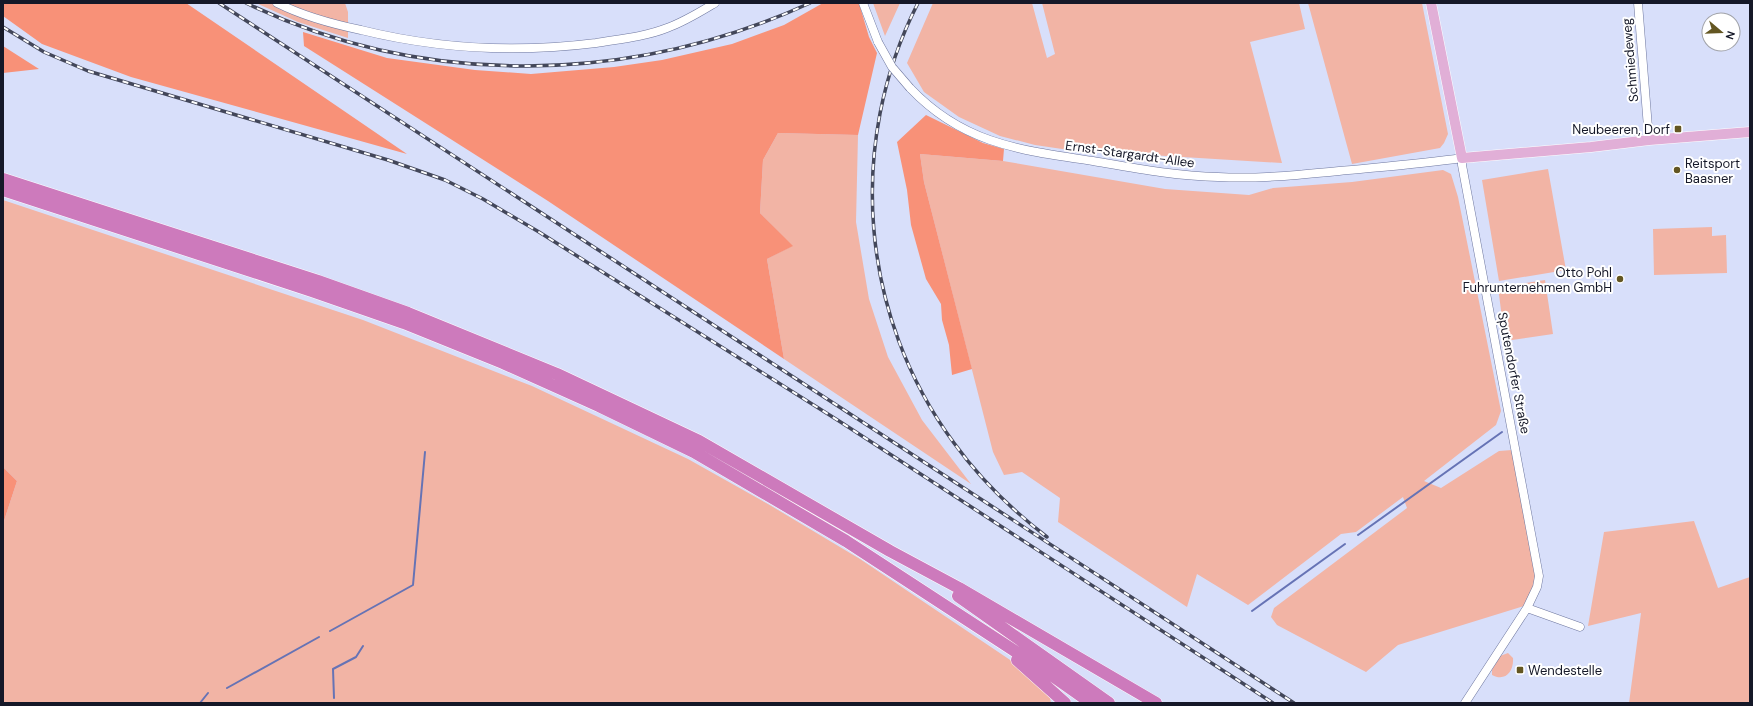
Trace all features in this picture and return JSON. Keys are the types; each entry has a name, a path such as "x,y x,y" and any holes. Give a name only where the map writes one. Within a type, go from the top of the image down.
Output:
{"highway":[{"path":"3,178 318,281 408,313 509,353 597,392 699,441 890,551 959,588 1156,703"},
{"path":"3,190 319,293 454,342 552,384 694,452 768,494 846,541 1091,703"},
{"path":"890,551 994,620 1109,703"},
{"path":"982,630 1065,703"}],"main road":[{"name":"Sputendorfer Straße","path":"1430,3 1462,158"},
{"path":"1462,158 1591,148 1648,140 1750,132"}],"street":[{"path":"277,3 309,16 384,36 433,44 506,48 575,45 643,35 667,28 715,3"},
{"name":"Ernst-Stargardt-Allee","path":"862,3 878,42 892,67 910,88 928,105 958,126 1001,145 1047,154 1166,172 1218,178 1259,178 1397,166 1462,158"},
{"name":"Schmiedeweg","path":"1638,3 1648,140"},
{"name":"Sputendorfer Straße","path":"1462,158 1462,165 1539,576 1537,587 1527,608 1465,703"},
{"path":"1527,608 1580,627"}],"shaded area":[{"path":"3,3 186,3 407,154 131,77 42,44 3,16"},
{"path":"256,3 345,3 348,12 348,38 298,22"},
{"path":"823,3 859,3 869,37 877,53 858,135 778,133 763,160 760,213 793,246 767,259 784,359 548,201 304,46 303,32 387,58 475,70 531,74 614,67 662,60 732,44 784,25"},
{"path":"873,3 900,3 885,36"},
{"path":"933,3 1032,3 1047,58 1055,54 1042,3 1299,3 1305,29 1250,42 1282,163 1069,150 1035,145 1000,136 959,117 924,92 907,63"},
{"path":"1308,3 1422,3 1448,134 1440,148 1352,164"},
{"path":"3,46 39,69 3,73"},
{"path":"926,115 983,143 1004,149 1003,161 920,154 924,182 972,369 952,375 949,345 942,320 941,304 926,279 911,225 907,190 897,142"},
{"path":"778,133 858,135 856,222 869,299 888,357 922,420 971,484 784,359 767,259 792,246 760,213 763,160"},
{"path":"920,154 1003,161 1165,189 1249,195 1273,188 1352,182 1443,170 1451,174 1458,197 1501,411 1496,425 1424,481 1441,488 1499,451 1512,450 1536,574 1534,586 1524,606 1398,645 1366,672 1277,625 1271,617 1274,608 1407,508 1403,497 1356,532 1341,534 1248,605 1197,574 1187,607 1058,522 1060,498 1022,472 1004,475 993,452 924,182"},
{"path":"1548,169 1566,270 1499,281 1482,180"},
{"path":"3,200 363,320 532,386 688,459 768,504 860,559 1019,666 1050,698 1051,703 3,703 3,524 17,481 3,467"},
{"path":"1712,227 1712,236 1726,235 1727,273 1654,275 1653,229"},
{"path":"1545,280 1553,334 1505,341 1498,287"},
{"path":"3,467 17,481 3,524"},
{"path":"1694,521 1718,588 1750,577 1750,703 1629,703 1641,613 1588,626 1604,532"},
{"path":"1508,653 1513,658 1513,663 1508,674 1501,677 1492,675 1492,670 1500,656"}],"waterway":[{"path":"1358,535 1502,432"},
{"path":"330,631 413,585 425,452"},
{"path":"1252,611 1345,544"},
{"path":"227,688 319,637"},
{"path":"334,698 333,669 356,657 363,646"},
{"path":"200,703 208,693"}],"railway":[{"path":"219,3 1294,703"},
{"path":"246,3 314,31 384,51 455,62 528,66 600,62 671,50 742,30 810,3"},
{"path":"918,3 895,57 880,113 873,171 874,228 882,285 899,340 923,393 954,443 997,493 1021,516 1047,537"},
{"path":"3,27 44,52 88,71 388,160 445,180 483,199 539,232 839,421 1273,703"}],"place":[{"name":"Neubeeren, Dorf","path":"1678,129"},
{"name":"Reitsport Baasner","path":"1677,170"},
{"name":"Otto Pohl Fuhrunternehmen GmbH","path":"1620,279"},
{"name":"Wendestelle","path":"1520,670"}]}
